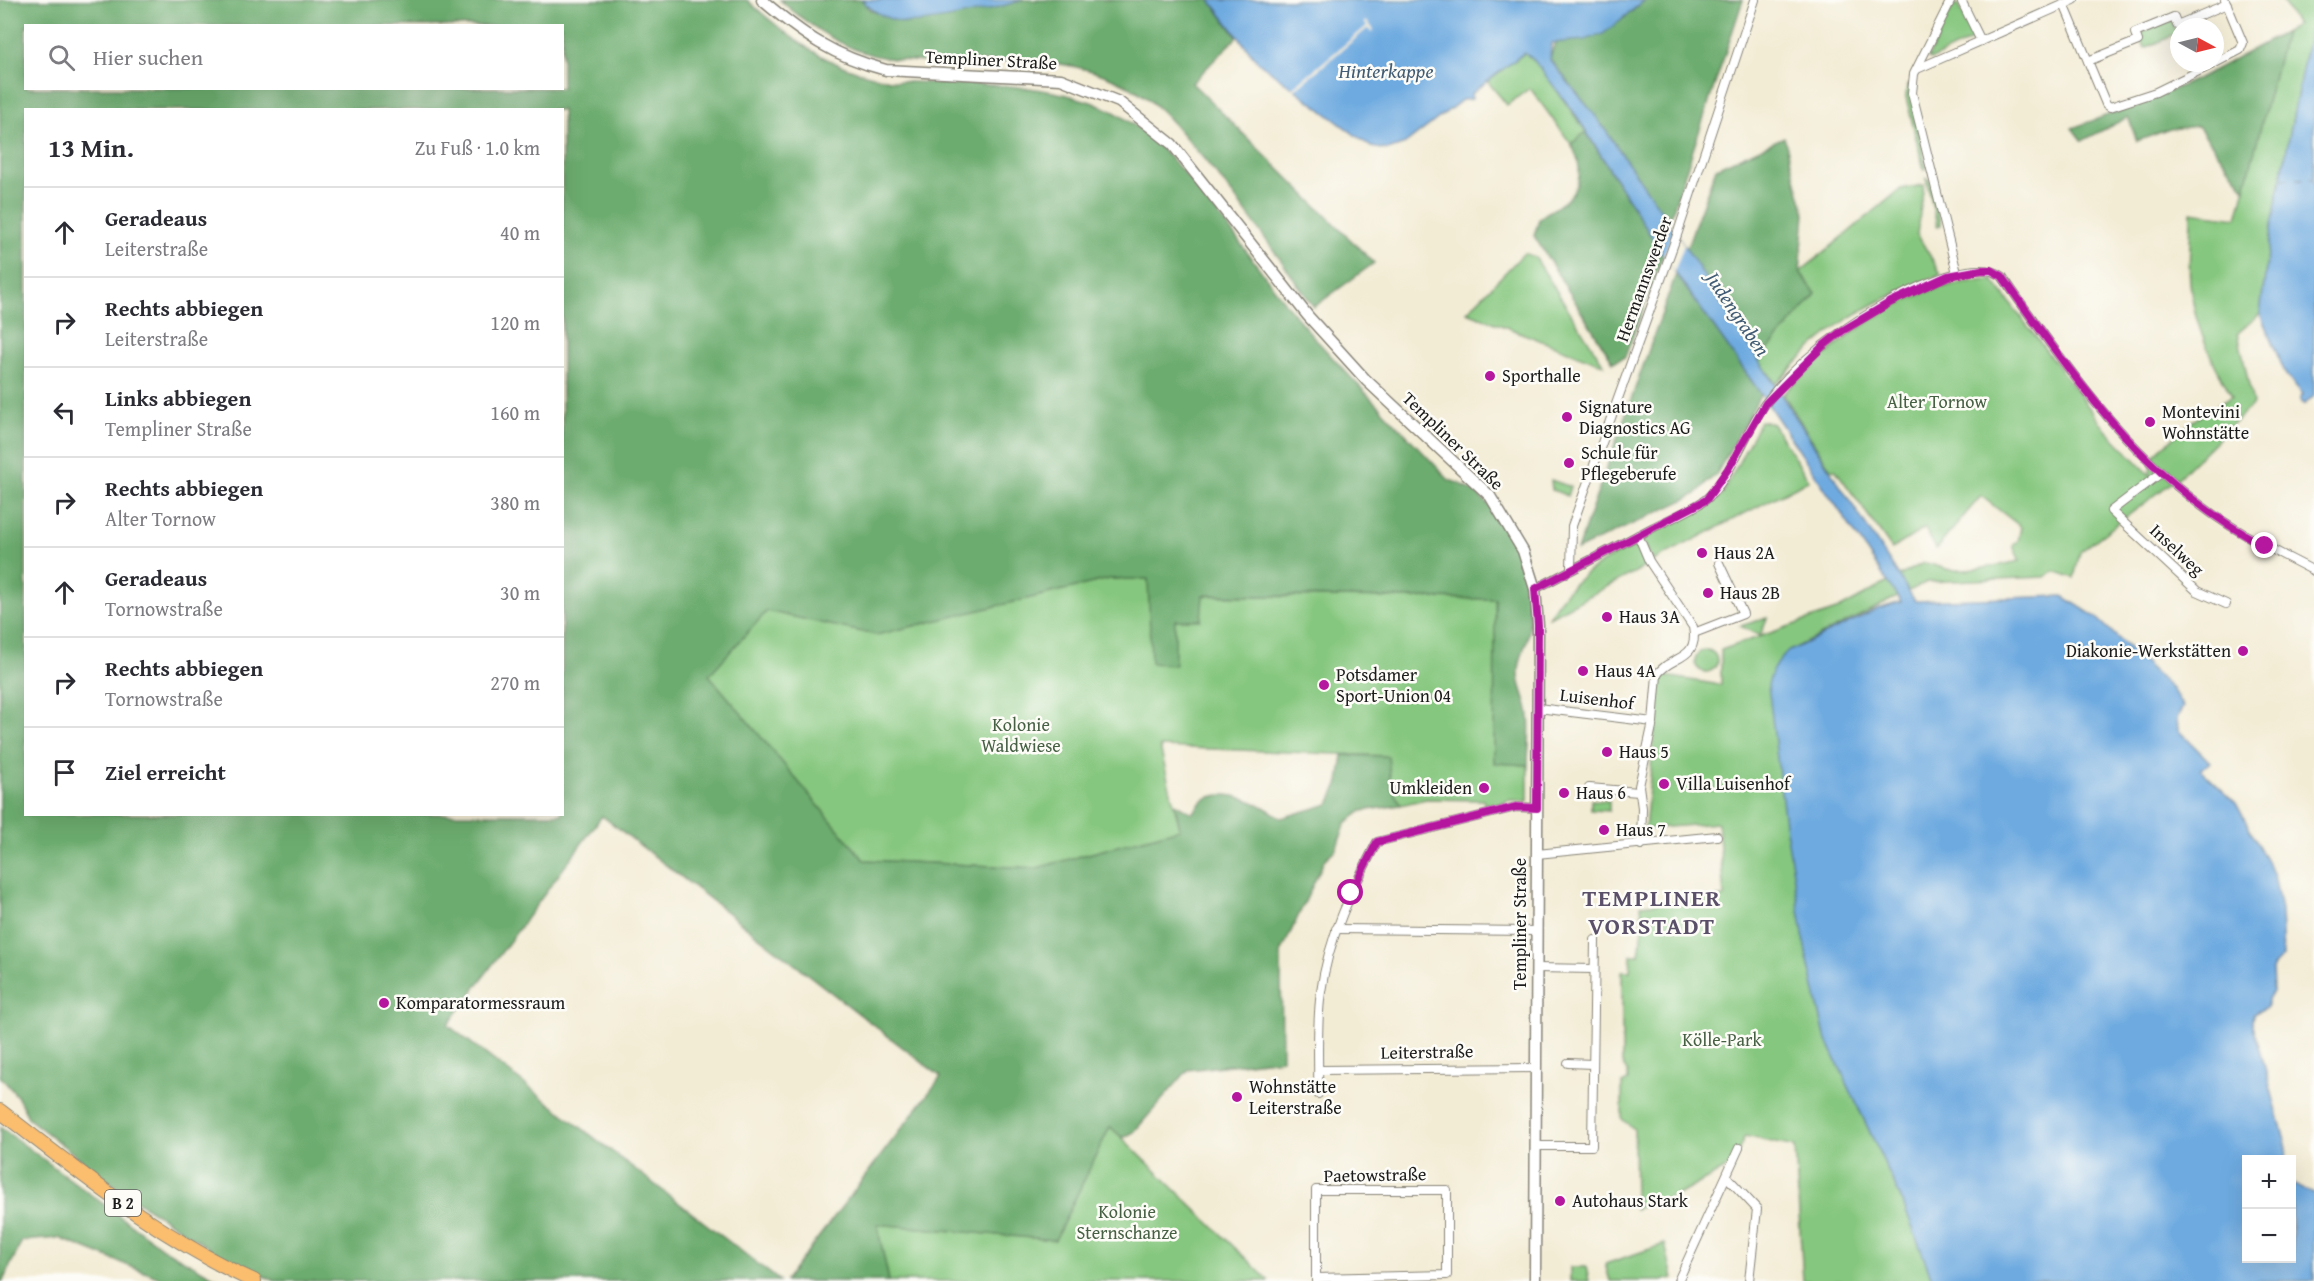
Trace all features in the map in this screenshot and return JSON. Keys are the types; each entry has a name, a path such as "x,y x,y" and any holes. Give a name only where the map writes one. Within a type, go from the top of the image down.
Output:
{"main road":[{"name":"B 2","path":"0,1111 158,1229 207,1260 254,1281"}],"street":[{"name":"Templiner Straße","path":"762,0 814,42 859,63 886,70 921,73 1028,75 1061,79 1119,102 1172,144 1300,307 1366,380 1490,496 1508,523 1523,551 1535,589 1538,625 1534,1281"},
{"name":"Hermannswerder","path":"1571,570 1572,526 1668,263 1755,0"},
{"path":"1951,0 1917,69 1912,93 1956,273"},
{"path":"1961,0 1981,41"},
{"path":"1917,69 2074,0"},
{"path":"2088,62 2138,41 2135,33 2174,17 2177,25 2226,2 2243,43 2240,50 2224,58"},
{"path":"2064,4 2106,104 2112,108 2156,92 2197,72"},
{"path":"1535,589 1706,500 1728,469 1766,403 1823,346 1858,320 1916,290 1956,273 1991,270 2002,276 2051,346 2112,424 2161,473 2229,525 2314,571"},
{"name":"Inselweg","path":"2161,473 2111,511 2197,591 2226,604"},
{"path":"1638,535 1649,561 1693,627 1694,633 1743,614 1719,563"},
{"name":"Luisenhof","path":"1641,845 1642,808 1639,792 1653,722 1657,675 1687,654 1694,633"},
{"name":"Luisenhof","path":"1538,708 1653,722"},
{"path":"1589,788 1639,792"},
{"path":"1318,1094 1320,994 1336,928 1377,842 1516,807 1537,808"},
{"path":"1537,854 1718,836"},
{"path":"1336,928 1536,931"},
{"path":"1535,1146 1592,1146 1595,940"},
{"path":"1536,968 1594,969"},
{"path":"1568,1063 1593,1064"},
{"name":"Leiterstraße","path":"1319,1070 1535,1068"},
{"path":"1678,1281 1739,1148"},
{"path":"1727,1177 1757,1209 1749,1281"},
{"name":"Paetowstraße","path":"1316,1190 1447,1190 1447,1275 1316,1279 1316,1190"}],"green space":[{"path":"0,0 747,0 798,42 852,70 896,81 1029,88 1055,92 1106,108 1131,123 1157,144 1207,200 1312,335 1449,480 1469,488 1486,502 1512,540 1521,563 1529,609 1529,630 1519,674 1529,716 1528,765 1494,763 1495,599 1203,595 1201,620 1175,620 1175,665 1151,663 1148,579 1109,579 876,635 767,611 709,675 864,860 1037,868 1180,829 1175,803 1192,813 1205,799 1224,795 1235,796 1264,807 1281,818 1329,804 1339,782 1343,755 1388,756 1391,787 1401,805 1362,811 1346,823 1336,849 1325,859 1281,953 1282,1059 1188,1070 1134,1132 1123,1138 1110,1127 1055,1240 877,1224 889,1281 785,1281 941,1077 602,816 448,1025 780,1281 275,1281 226,1259 124,1193 29,1119 17,1096 0,1076"},
{"path":"780,0 862,0 870,10 904,23 947,18 1022,0 1210,0 1237,37 1192,83 1374,263 1314,307 1208,163 1164,113 1132,88 1101,74 1070,66 1040,62 918,61 871,55 829,36"},
{"path":"1645,0 1743,0 1669,222 1597,118 1550,59 1555,42 1570,41 1604,31 1623,19"},
{"name":"Kölle-Park","path":"2282,0 2314,0 2314,9 2271,230 2260,314 2238,333 2253,404 2179,477 2080,552 2074,578 2054,571 2045,577 1927,582 1787,652 1806,952 1825,1036 1903,1203 1933,1281 1803,1281 1795,1147 1745,1136 1732,1165 1680,1194 1635,1209 1634,1129 1622,1119 1622,1084 1628,1081 1628,1072 1622,1064 1622,971 1630,971 1631,955 1639,955 1643,926 1641,905 1724,897 1718,823 1645,829 1660,675 1721,685 1721,650 1839,609 1923,563 1950,570 1963,570 2020,561 2013,546 2018,541 2021,527 1981,496 1936,549 1925,528 1892,549 1835,469 1831,470 1783,394 1852,333 1904,301 1932,290 1962,283 1993,280 2106,430 2150,475 2154,455 2191,422 2232,396 2211,356 2195,313 2189,274 2191,212 2237,218 2285,32 2297,25"},
{"path":"1958,4 1976,38 1932,59 1928,58 1953,5"},
{"path":"2170,19 2170,37 2145,48 2138,34"},
{"path":"2285,32 2245,189 2198,126 2170,129 2137,141 2128,117 2082,141 2072,128 2152,99 2210,72 2224,72 2224,65"},
{"path":"1525,53 1539,65 1586,132 1571,144 1530,88 1507,105 1487,81"},
{"path":"1907,84 1910,84 1926,167 1924,170 1906,97"},
{"path":"1586,132 1663,255 1625,357 1613,362 1534,236 1539,219 1566,199 1577,185 1578,161 1571,144"},
{"path":"1784,137 1805,214 1800,272 1816,294 1759,360 1686,249 1716,168"},
{"path":"1926,178 1930,180 1941,225 1937,226"},
{"path":"1924,185 1917,234 1941,274 1880,301 1845,321 1817,343 1776,384 1759,360 1816,294 1800,272 1901,189"},
{"path":"1524,253 1535,257 1604,365 1467,312"},
{"path":"1676,274 1761,394 1717,473 1695,495 1577,550"},
{"path":"1760,421 1772,423 1809,480 1653,561 1642,540 1722,495"},
{"path":"1551,480 1571,487 1568,496 1552,490"},
{"path":"1635,544 1647,566 1549,617 1575,583 1597,566"},
{"name":"Kolonie Waldwiese","path":"1109,579 1148,579 1149,595 1496,599 1494,763 1528,765 1528,801 1509,800 1486,809 1483,800 1426,799 1401,805 1391,787 1387,756 1160,747 1180,829 1037,868 864,860 708,675 767,611 876,635"},
{"path":"1767,618 1760,636 1740,626"},
{"path":"1702,650 1710,650 1717,657 1717,665 1710,672 1702,672 1695,665 1695,657"},
{"path":"1591,800 1609,801 1609,811 1591,810"},
{"name":"Kolonie Sternschanze","path":"1110,1126 1269,1281 889,1281 876,1224 1055,1240"},
{"path":"0,1127 164,1249 221,1281 167,1281 59,1238 22,1241 3,1281 0,1281"},
{"path":"1665,1244 1673,1278 1661,1281 1610,1281 1605,1264"},
{"path":"1570,1267 1586,1267 1589,1281 1570,1281"}],"water":[{"path":"862,0 1022,0 962,15 902,22 885,17"},
{"name":"Hinterkappe","path":"1210,0 1645,0 1603,34 1585,40 1551,43 1550,60 1597,118 1669,222 1915,601 2063,596 2096,617 2172,689 2183,707 2177,718 2178,730 2210,762 2201,770 2236,803 2274,875 2281,910 2283,957 2272,966 2273,992 2267,999 2267,1007 2253,1014 2252,1021 2287,1147 2286,1155 2242,1155 2242,1263 2296,1263 2296,1186 2314,1194 2314,1281 1933,1281 1903,1203 1825,1036 1806,952 1785,824 1768,685 1773,669 1787,652 1878,609 1901,602 1761,394 1663,255 1576,115 1533,59 1524,53 1471,94 1472,99 1462,100 1405,144 1388,150 1371,147 1257,61"},
{"path":"2314,9 2314,395 2304,405 2300,399 2303,394 2286,375 2260,314 2271,230"}],"pier":[{"path":"1366,21 1374,30 1372,32 1368,28 1294,90 1292,88 1367,26 1364,22"},
{"path":"1675,231 1684,245 1674,272 1663,255"}],"ferry route":[{"path":"2282,179 2314,179"}],"place":[{"name":"Sporthalle","path":"1490,376"},
{"name":"Signature Diagnostics AG","path":"1567,417"},
{"name":"Montevini Wohnstätte","path":"2150,422"},
{"name":"Schule für Pflegeberufe","path":"1569,463"},
{"name":"Haus 2A","path":"1702,553"},
{"name":"Haus 2B","path":"1708,593"},
{"name":"Haus 3A","path":"1607,617"},
{"name":"Diakonie-Werkstätten","path":"2243,651"},
{"name":"Haus 4A","path":"1583,671"},
{"name":"Potsdamer Sport-Union 04","path":"1324,685"},
{"name":"Haus 5","path":"1607,752"},
{"name":"Villa Luisenhof","path":"1664,784"},
{"name":"Umkleiden","path":"1484,788"},
{"name":"Haus 6","path":"1564,793"},
{"name":"Haus 7","path":"1604,830"},
{"name":"Komparatormessraum","path":"384,1003"},
{"name":"Wohnstätte Leiterstraße","path":"1237,1097"},
{"name":"Autohaus Stark","path":"1560,1201"}],"district":[{"name":"TEMPLINER VORSTADT","path":"1652,912"}],"route":[{"path":"1351,893 1377,842 1516,807 1537,808 1538,625 1535,589 1706,500 1728,469 1758,413 1779,388 1823,346 1867,315 1948,276 1981,270 1991,270 2002,276 2051,346 2128,442 2202,507 2265,546"}],"water label":[{"name":"Judengraben","path":"1738,314"}],"park label":[{"name":"Alter Tornow","path":"1937,402"}]}
